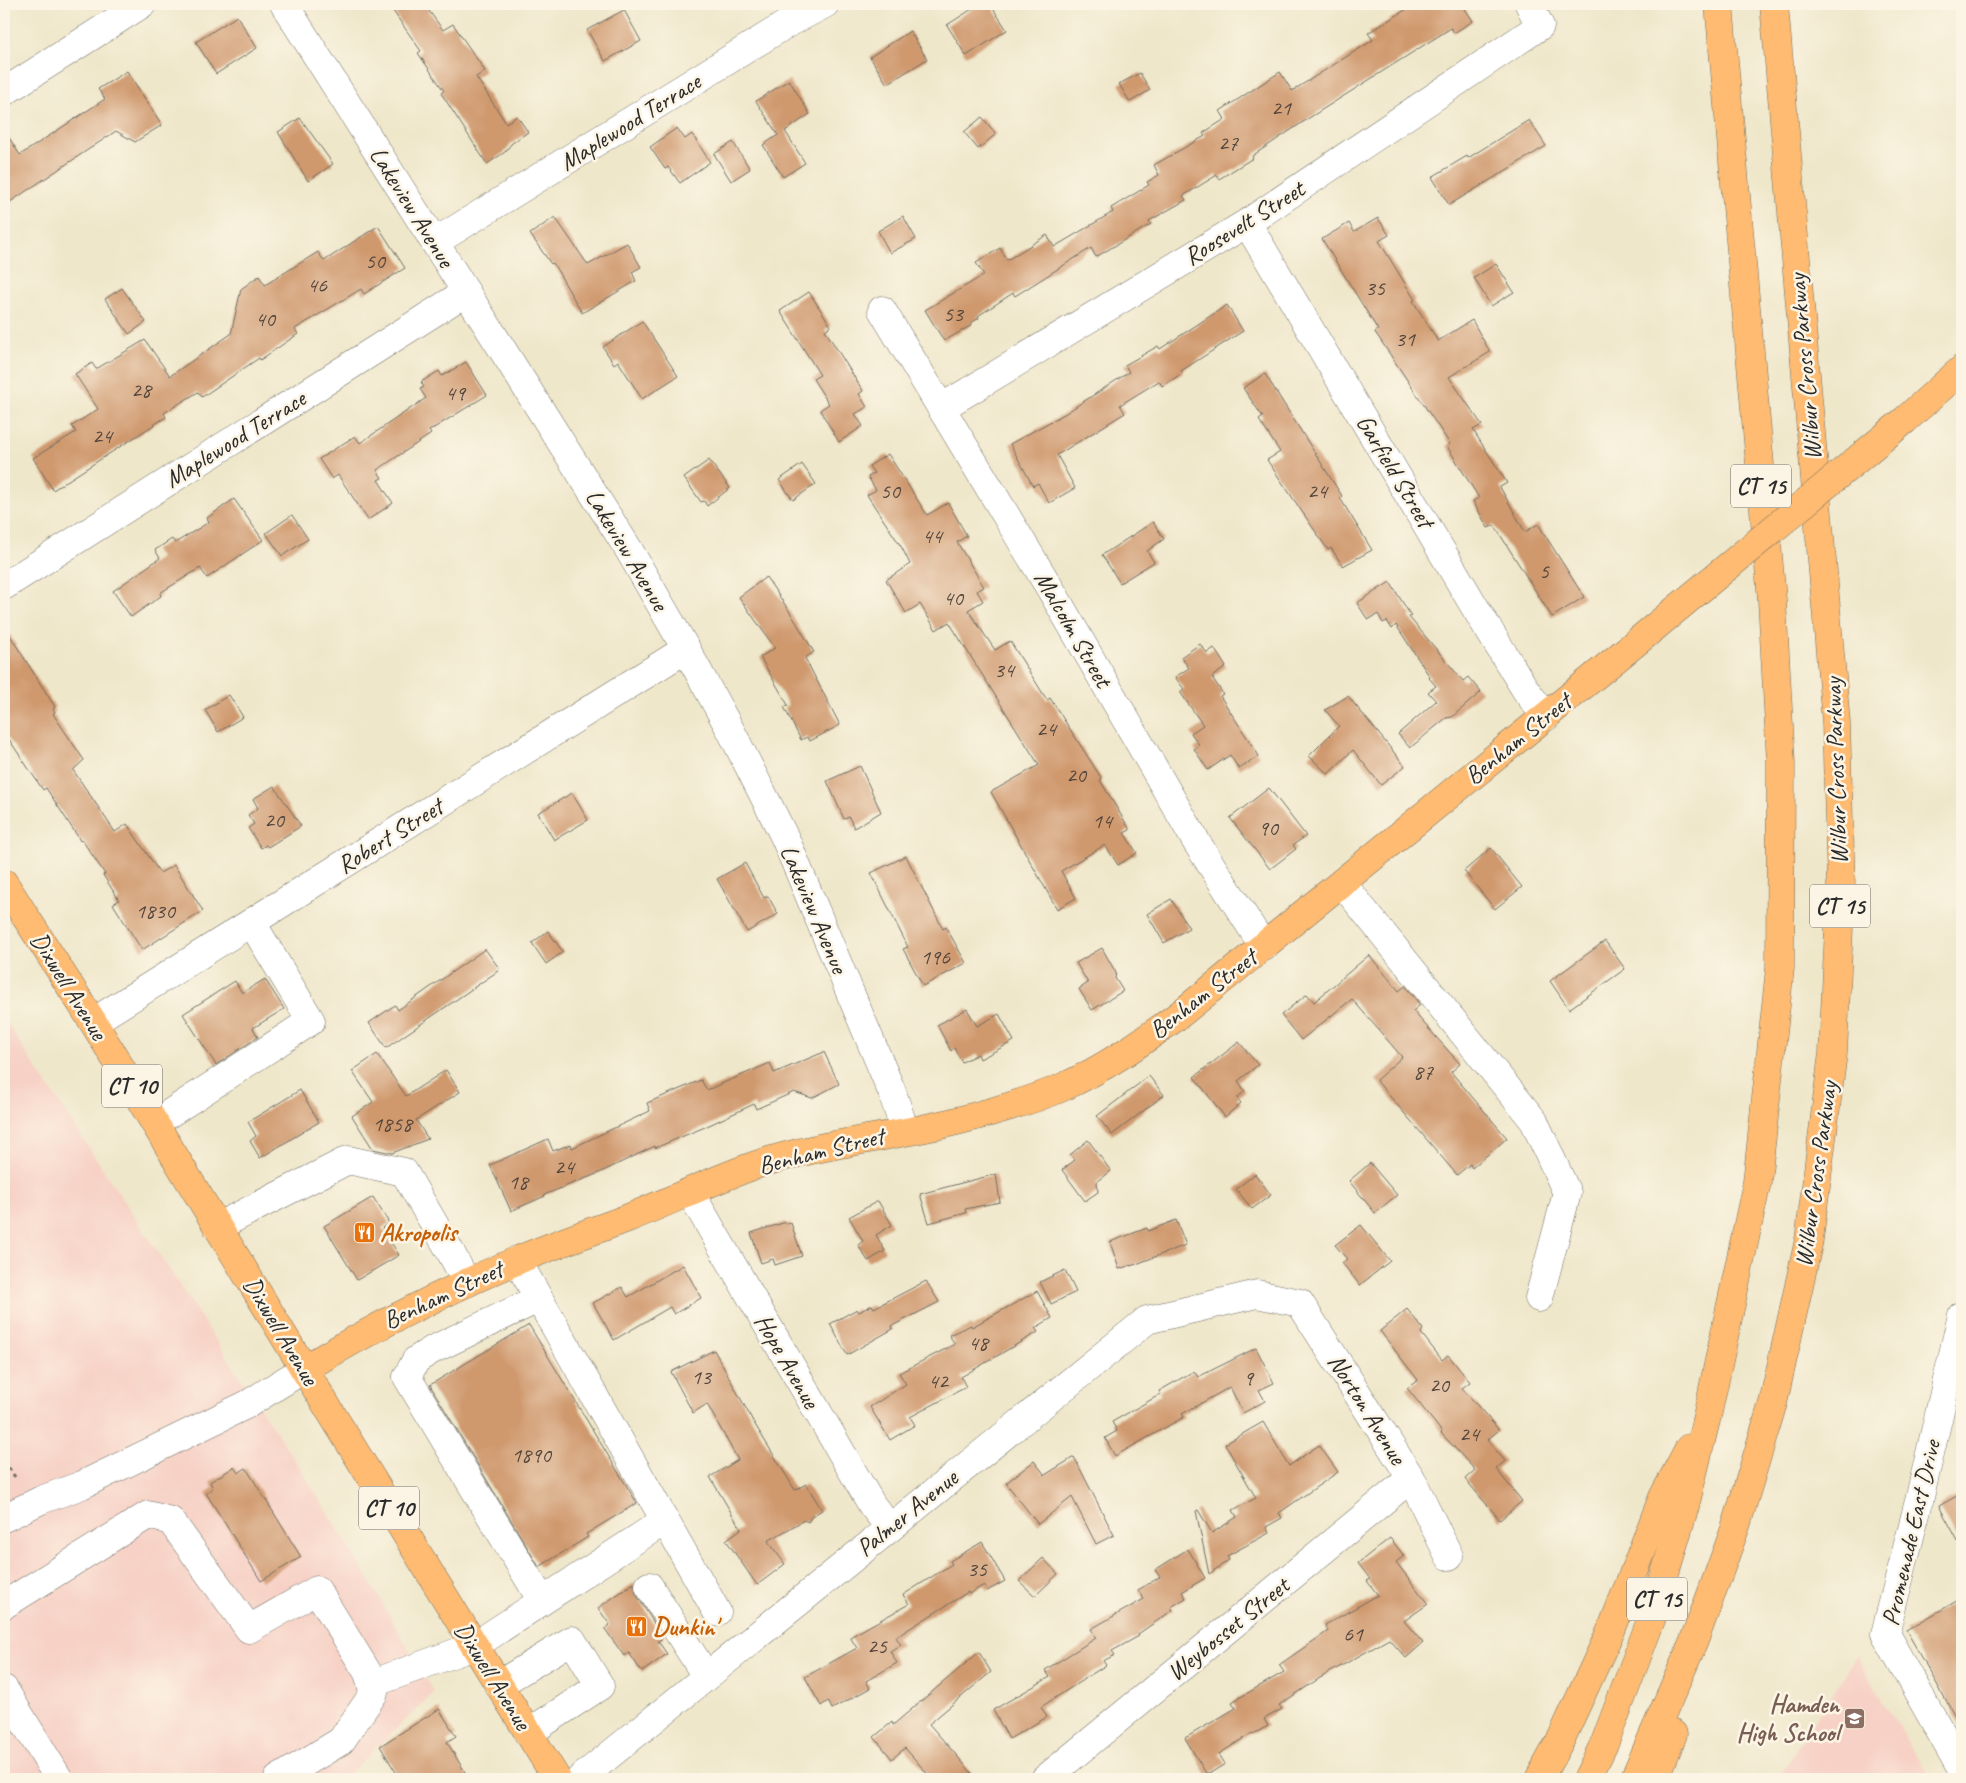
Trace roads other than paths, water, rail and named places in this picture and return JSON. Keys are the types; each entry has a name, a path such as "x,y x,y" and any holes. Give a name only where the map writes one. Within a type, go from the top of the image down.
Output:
{"main road":[{"name":"CT 15","path":"1587,1779 1604,1742 1651,1620 1685,1506 1708,1412 1757,1182 1780,959 1781,763 1772,610 1719,4"},
{"name":"Wilbur Cross Parkway","path":"1634,1779 1694,1641 1736,1526 1773,1403 1809,1240 1833,1053 1841,886 1836,723 1774,4"},
{"name":"Benham Street","path":"304,1369 356,1337 517,1260 757,1165 800,1152 955,1121 1022,1102 1062,1088 1144,1041 1264,947 1633,646 1961,374"},
{"name":"Dixwell Avenue","path":"4,883 93,1022 498,1686 557,1779"},
{"path":"1539,1779 1561,1739 1612,1628 1663,1497 1708,1412"},
{"path":"1655,1779 1680,1716 1694,1641"}],"street":[{"path":"4,92 142,4"},
{"name":"Lakeview Avenue","path":"284,4 629,550 686,649 785,838 892,1092 905,1131"},
{"name":"Maplewood Terrace","path":"435,242 785,25 825,4"},
{"name":"Roosevelt Street","path":"941,408 1247,223 1534,15"},
{"name":"Garfield Street","path":"1247,223 1476,609 1525,689 1546,717"},
{"name":"Maplewood Terrace","path":"4,586 466,292"},
{"name":"Malcolm Street","path":"882,310 1054,595 1197,843 1264,947"},
{"name":"Robert Street","path":"93,1022 686,649"},
{"path":"1342,883 1534,1121 1567,1193 1539,1298"},
{"path":"155,1124 311,1021 252,922"},
{"path":"218,1227 348,1160 404,1172 467,1283"},
{"name":"Hope Avenue","path":"690,1192 872,1505 889,1527"},
{"path":"517,1260 717,1612"},
{"name":"Palmer Avenue","path":"580,1779 1147,1320 1257,1294"},
{"name":"Norton Avenue","path":"1257,1294 1300,1303 1411,1478 1449,1556"},
{"path":"538,1299 432,1350 416,1360 407,1376 542,1600"},
{"name":"Promenade East Drive","path":"1960,1326 1919,1501 1885,1634 1962,1770"},
{"path":"4,1518 41,1500 82,1485 248,1404 304,1369"},
{"name":"Weybosset Street","path":"1045,1779 1411,1478"},
{"path":"4,1605 148,1515 171,1522 249,1628 317,1590 368,1673 374,1693 341,1741 278,1779"},
{"path":"371,1684 474,1646 664,1521"},
{"path":"649,1586 706,1676"},
{"path":"498,1686 572,1640 600,1686 528,1733"},
{"path":"4,1690 58,1779"}],"place":[{"name":"Akropolis","path":"364,1233"},
{"name":"Dunkin'","path":"637,1627"},
{"name":"Hamden High School","path":"1855,1718"}]}
